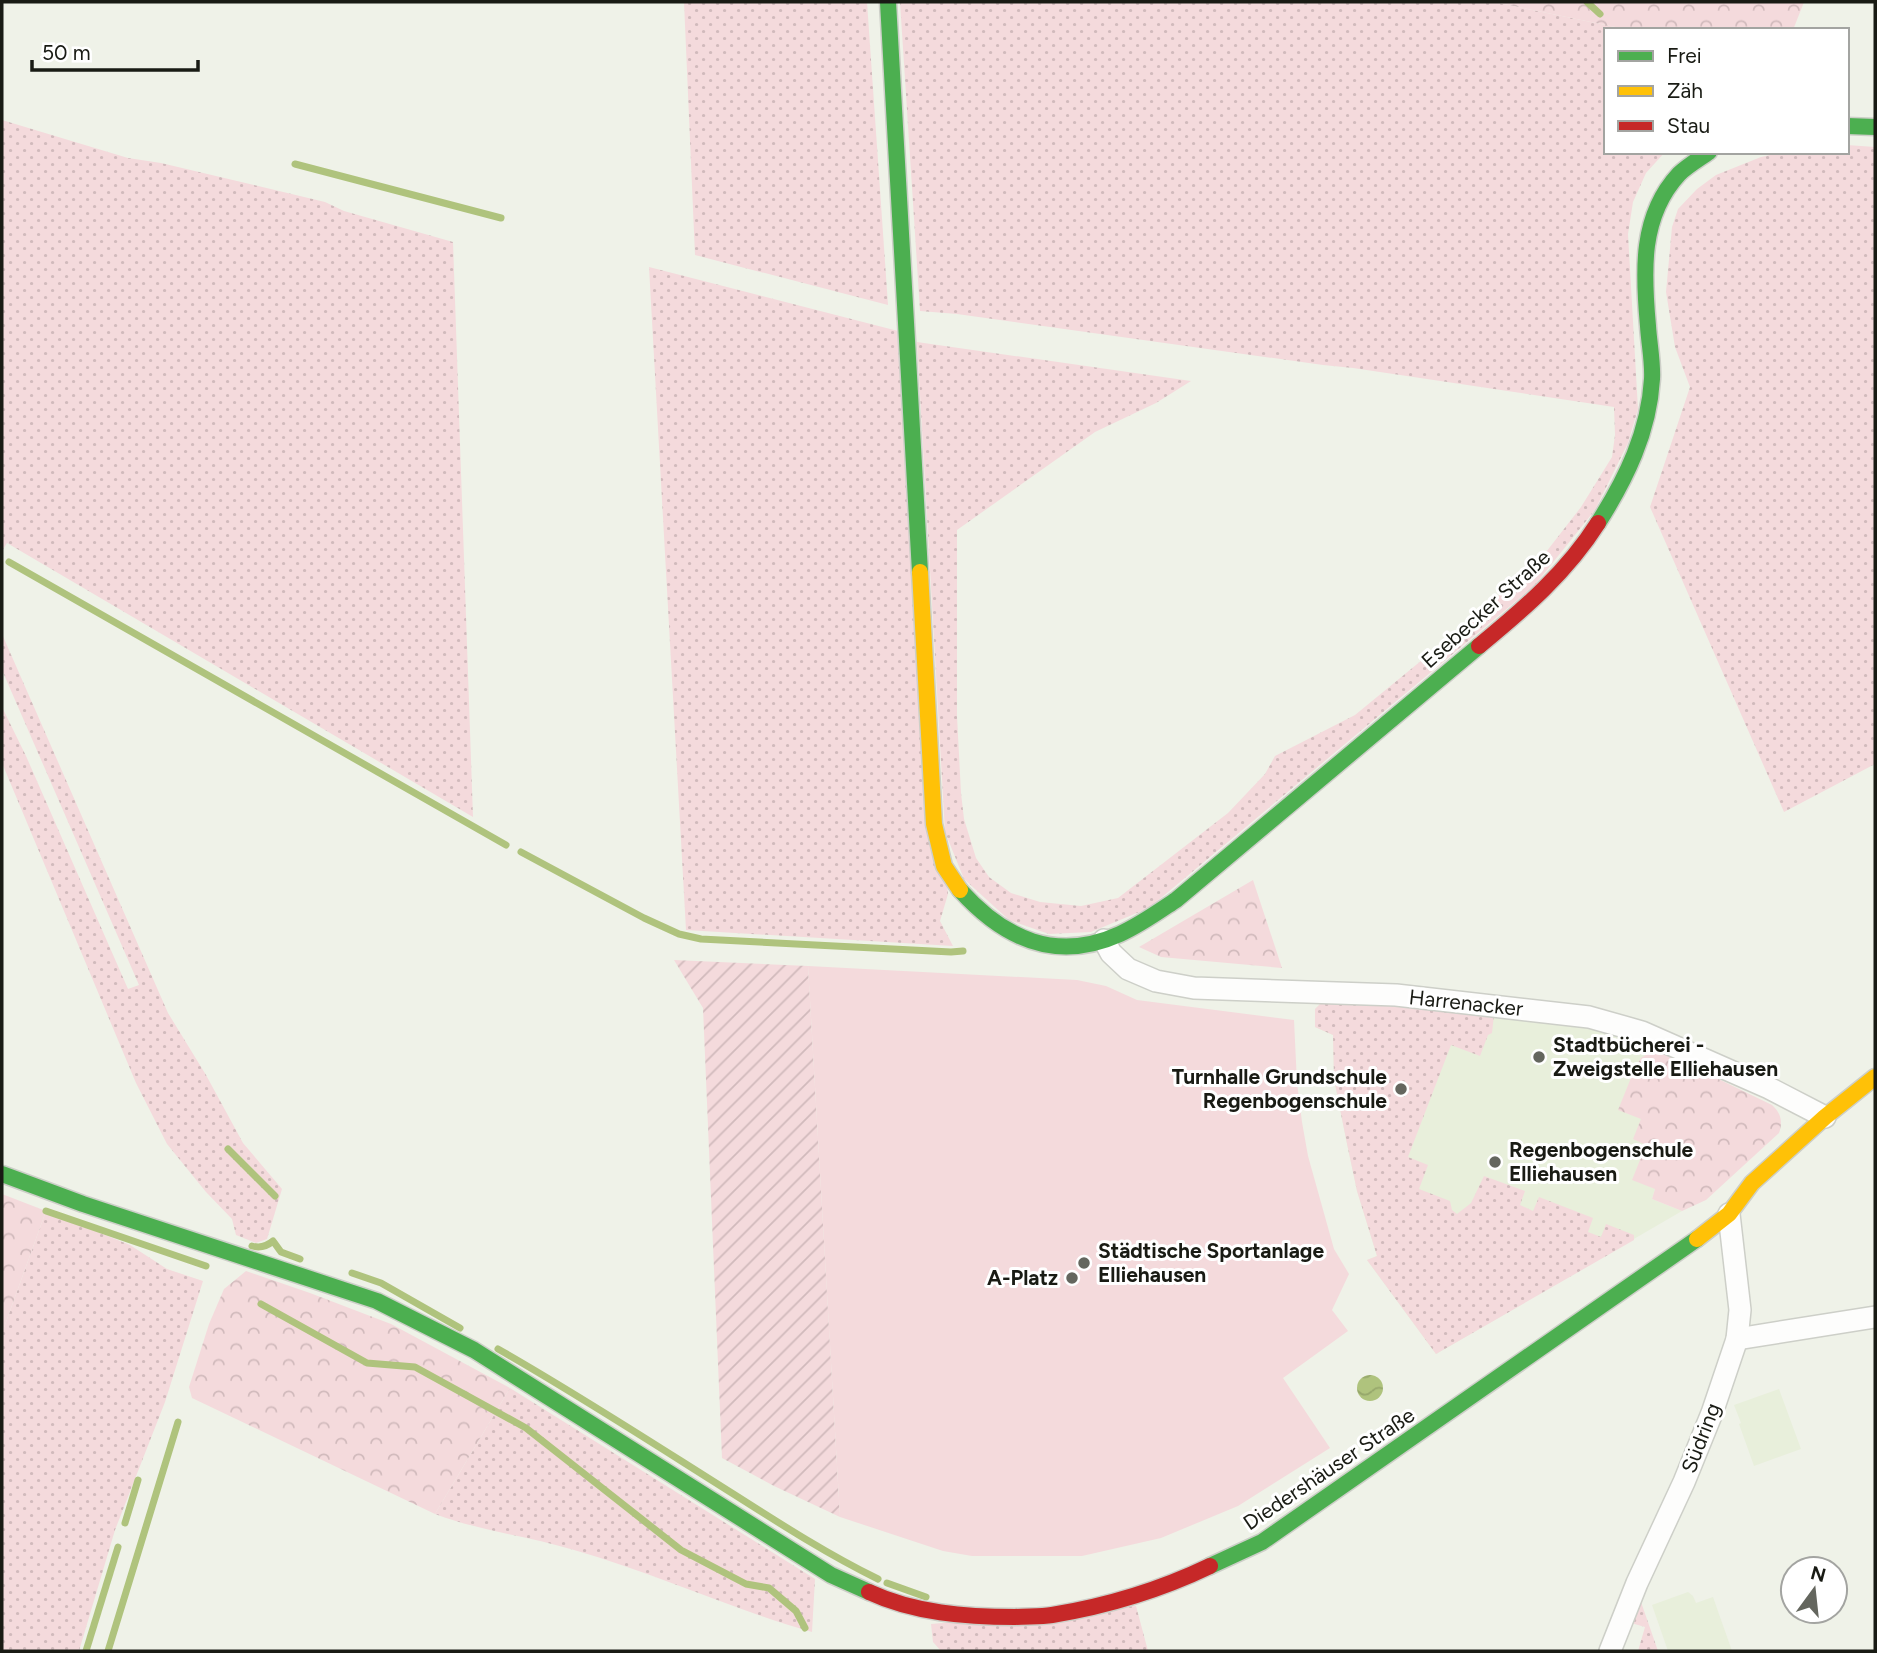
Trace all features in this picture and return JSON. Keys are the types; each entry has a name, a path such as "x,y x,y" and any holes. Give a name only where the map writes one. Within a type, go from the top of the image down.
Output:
{"street":[{"name":"Esebecker Straße","path":"888,2 934,824 943,865 958,888 981,912 1013,935 1037,944 1061,948 1104,940 1138,926 1176,900 1528,606 1561,573 1611,500 1645,426 1652,377 1643,255 1648,228 1661,196 1675,177 1706,154"},
{"path":"1849,126 1875,127"},
{"name":"Harrenacker","path":"1104,940 1111,954 1128,969 1157,981 1194,988 1396,995 1589,1017 1642,1032 1769,1088 1825,1117"},
{"name":"Diedershäuser Straße","path":"2,1174 83,1204 387,1306 474,1350 831,1575 875,1595 915,1608 950,1614 987,1617 1050,1616 1135,1597 1181,1580 1262,1542 1685,1248 1729,1214 1752,1183 1825,1117 1875,1077"},
{"name":"Südring","path":"1610,1651 1637,1583 1684,1482 1712,1413 1737,1339 1740,1310 1729,1214"},
{"path":"1737,1339 1875,1317"}],"shaded area":[{"name":"Regenbogenschule Elliehausen","path":"1320,1004 1393,1005 1586,1026 1656,1049 1648,1053 1641,1119 1655,1189 1652,1199 1682,1211 1436,1354 1367,1260 1377,1256 1357,1191 1334,1079 1333,1035 1315,1027 1315,1009"},
{"path":"1779,1389 1801,1449 1754,1466 1734,1405"},
{"path":"1688,1592 1696,1603 1713,1597 1732,1651 1668,1651 1652,1605"}],"green space":[{"path":"684,2 867,2 888,305 695,255"},
{"path":"900,2 1494,2 1620,28 1604,28 1604,154 1663,154 1646,173 1633,202 1628,234 1638,409 1628,443 1595,510 1534,586 1149,908 1091,932 1049,934 1009,920 964,879 945,832 917,342 1191,381 1156,403 1095,432 957,530 957,716 961,793 964,819 976,858 989,877 1011,893 1040,902 1081,906 1118,898 1228,813 1265,774 1275,756 1355,715 1483,610 1543,556 1581,507 1612,457 1615,435 1614,407 1353,368 920,311"},
{"path":"1494,2 1804,2 1794,28 1620,28"},
{"path":"2,120 128,158 161,163 325,202 344,211 453,242 473,817 7,543 2,551"},
{"path":"1849,145 1875,147 1875,764 1784,812 1650,507 1690,387 1675,347 1666,292 1672,227 1678,209 1697,189 1716,175 1775,154 1849,154"},
{"path":"649,267 898,331 948,894 940,921 953,946 686,930"},
{"path":"2,634 168,1013 243,1143 282,1189 267,1239 256,1243 236,1235 232,1219 167,1144 136,1083 2,763 2,707 128,989 139,985 2,670"},
{"path":"1253,880 1282,968 1161,957 1139,947"},
{"path":"674,960 808,966 840,1517 722,1458 703,1008"},
{"name":"Städtische Sportanlage Elliehausen","path":"808,966 1077,980 1106,986 1137,1000 1294,1020 1297,1083 1308,1156 1334,1249 1349,1274 1332,1310 1348,1331 1283,1378 1330,1448 1238,1506 1161,1538 1082,1556 972,1556 943,1551 840,1517"},
{"path":"1328,1001 1494,1015 1492,1033 1488,1035 1480,1056 1451,1045 1408,1157 1428,1165 1419,1189 1450,1201 1452,1210 1457,1214 1471,1203 1484,1176 1525,1191 1520,1205 1533,1211 1539,1197 1593,1218 1588,1232 1601,1237 1606,1224 1634,1235 1634,1240 1436,1354 1367,1260 1377,1256 1357,1191 1334,1079 1333,1035 1315,1027 1315,1009"},
{"path":"1656,1049 1704,1076 1706,1073 1772,1105 1780,1118 1779,1133 1706,1200 1682,1211 1652,1199 1655,1189 1632,1180 1646,1145 1633,1139 1641,1119 1618,1110 1641,1058"},
{"path":"2,1194 46,1211 2,1333"},
{"path":"46,1211 130,1245 167,1269 203,1281 165,1402 115,1530 79,1651 2,1651 2,1333"},
{"path":"246,1271 391,1324 510,1388 435,1514 192,1398 189,1387 209,1324 224,1289"},
{"path":"510,1388 815,1579 812,1632 604,1559 435,1514"},
{"path":"1641,1602 1658,1651 1638,1651 1645,1627 1631,1623"},
{"path":"1136,1606 1148,1651 941,1651 933,1642 931,1624"}],"water":[{"path":"1370,1375 1379,1379 1383,1388 1379,1397 1370,1401 1361,1397 1357,1388 1361,1379"}],"waterway":[{"path":"1587,2 1600,14"},
{"path":"295,164 501,218"},
{"path":"9,562 506,845"},
{"path":"521,852 644,918 679,934 701,939 963,951"},
{"path":"228,1149 275,1196"},
{"path":"46,1211 206,1266"},
{"path":"252,1246 268,1245 273,1241 281,1252 300,1259"},
{"path":"352,1273 381,1283 460,1328"},
{"path":"261,1304 367,1363 415,1367 526,1428 681,1550 746,1584 769,1588 796,1611 805,1628"},
{"path":"498,1349 588,1402 806,1539 878,1579"},
{"path":"108,1651 178,1422"},
{"path":"125,1523 138,1480"},
{"path":"86,1651 118,1547"},
{"path":"887,1583 926,1597"}],"traffic: fast":[{"path":"888,2 920,572"},
{"path":"1849,126 1875,127"},
{"path":"1598,523 1627,472 1641,436 1650,399 1652,366 1645,265 1651,226 1666,190 1679,174 1706,154"},
{"path":"960,890 995,922 1032,941 1053,946 1074,946 1120,934 1176,900 1479,646"},
{"path":"2,1174 83,1204 377,1301 474,1350 831,1575 869,1592"},
{"path":"1210,1566 1262,1542 1697,1239"}],"traffic: slow":[{"path":"920,572 934,824 944,866 960,890"},
{"path":"1697,1239 1729,1214 1752,1183 1825,1117 1875,1077"}],"traffic: jam":[{"path":"1479,646 1559,574 1598,523"},
{"path":"869,1592 904,1605 959,1615 1043,1616 1133,1596 1210,1566"}],"place":[{"name":"Stadtbücherei - Zweigstelle Elliehausen","path":"1539,1057"},
{"name":"Turnhalle Grundschule Regenbogenschule","path":"1401,1089"},
{"name":"Regenbogenschule Elliehausen","path":"1495,1162"},
{"name":"Städtische Sportanlage Elliehausen","path":"1084,1263"},
{"name":"A-Platz","path":"1072,1278"}]}
